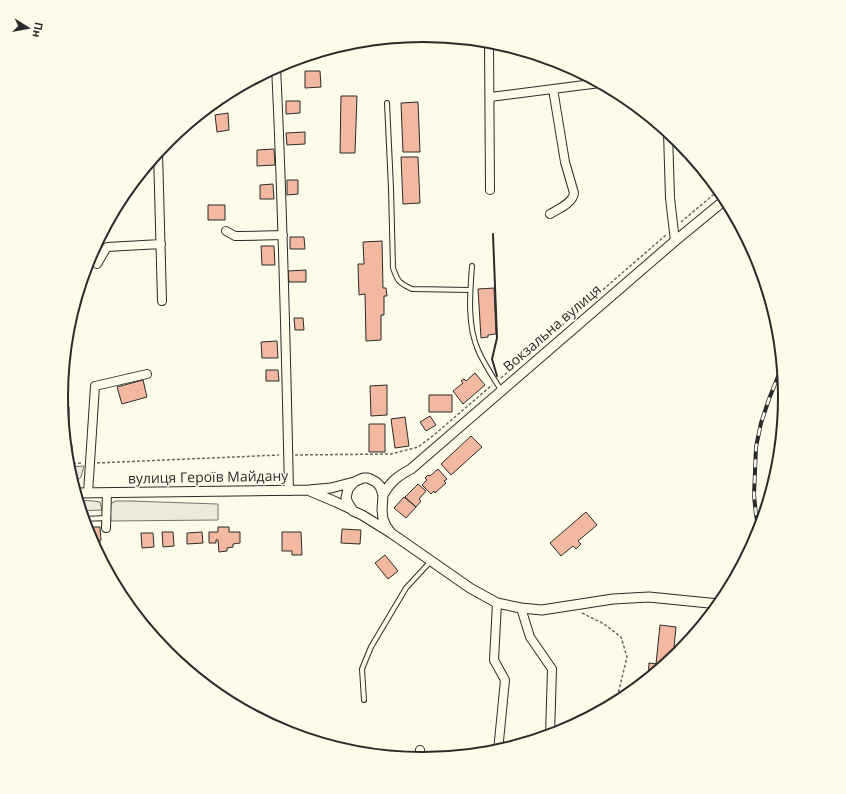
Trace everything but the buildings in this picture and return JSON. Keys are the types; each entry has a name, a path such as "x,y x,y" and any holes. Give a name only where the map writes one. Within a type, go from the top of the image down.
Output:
{"street":[{"path":"489,48 490,190"},
{"path":"276,74 283,235 289,490"},
{"path":"490,97 590,84"},
{"path":"550,214 574,198 574,193 565,162 553,89"},
{"path":"668,141 670,198 675,241"},
{"path":"158,161 162,301"},
{"name":"Вокзальна вулиця","path":"383,497 389,484 412,468 720,204"},
{"path":"226,231 235,236 283,235"},
{"path":"97,264 107,247 160,244"},
{"path":"88,493 95,386 147,374"},
{"name":"вулиця Героїв Майдану","path":"81,493 309,490 331,488 363,478 372,480"},
{"name":"Вокзальна вулиця","path":"372,480 396,478"},
{"path":"372,480 380,486 383,497 383,519 391,533"},
{"path":"354,482 348,489 346,498 348,503 357,513 371,514 381,504 383,497"},
{"name":"вулиця Героїв Майдану","path":"309,490 357,513 391,533 470,588 497,603 520,608 542,610 613,599 649,597 712,603"},
{"path":"106,528 107,493"},
{"path":"497,603 494,660 505,680 499,744"},
{"path":"520,608 530,637 552,669 550,728"}],"lane":[{"path":"387,103 391,188 392,268 397,279 412,289 470,290"},
{"path":"472,266 470,314 473,336 484,362 502,390"},
{"path":"90,519 106,518"},
{"path":"364,700 362,669 371,647 406,588 431,560"}],"path":[{"path":"75,464 288,455 392,454 418,447 434,435 714,194"},
{"path":"582,612 604,624 622,637 627,657 618,693"}],"shaded area":[{"path":"84,466 81,477 78,480 75,467"},
{"path":"84,500 100,502 102,510 87,511"},
{"path":"113,502 218,504 218,520 111,521 109,507"}],"railway":[{"path":"757,518 754,495 756,447 761,423 777,379"}],"wall":[{"path":"493,234 497,338 492,359 497,376"}]}
